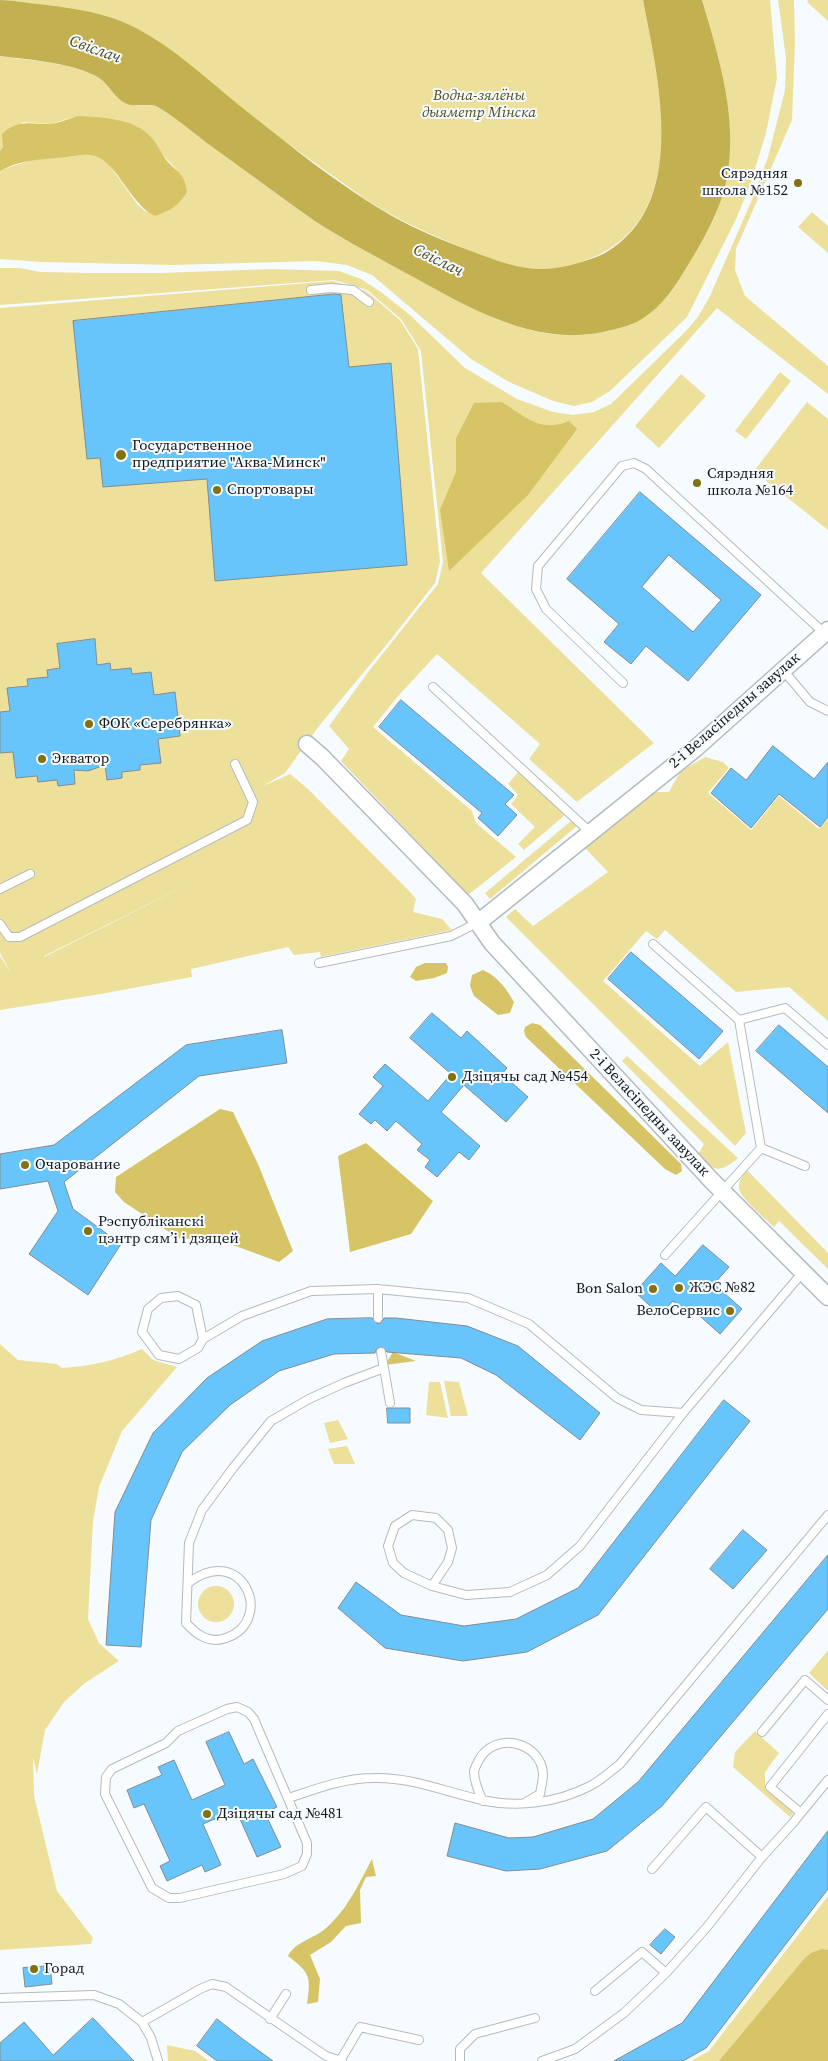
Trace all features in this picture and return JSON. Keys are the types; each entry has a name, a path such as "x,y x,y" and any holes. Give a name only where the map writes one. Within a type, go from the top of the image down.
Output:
{"street":[{"name":"2-і Веласіпедны завулак","path":"479,922 696,748 826,632"},
{"name":"2-і Веласіпедны завулак","path":"307,744 322,757 458,897 479,922 492,943 722,1192 828,1297"}],"lane":[{"path":"311,290 331,288 353,290 369,302"},
{"path":"622,682 546,608 536,589 538,566 622,466 634,463 646,469 826,632"},
{"path":"783,670 810,702 828,712"},
{"path":"434,687 590,832"},
{"path":"0,924 9,937 20,937 247,820 253,802 235,764"},
{"path":"0,889 30,874"},
{"path":"319,963 451,936 479,922"},
{"path":"653,944 739,1020 761,1148"},
{"path":"739,1020 785,1008 828,1045"},
{"path":"665,1255 761,1148"},
{"path":"761,1148 805,1166"},
{"path":"432,1586 448,1562 452,1548 448,1530 436,1518 412,1515 395,1526 388,1546 393,1563 404,1573 432,1586 466,1595 510,1592 547,1575 580,1546 683,1413 803,1272"},
{"path":"204,1339 196,1305 178,1296 161,1298 148,1309 142,1332 159,1355 179,1359 198,1348 204,1339 242,1316 311,1291 378,1289 468,1298 529,1324 617,1398 641,1410 683,1413"},
{"path":"378,1289 378,1318"},
{"path":"382,1352 390,1403"},
{"path":"188,1583 199,1574 212,1570 226,1572 238,1578 247,1588 251,1601 250,1614 244,1627 234,1636 221,1640 207,1639 195,1633 186,1623 189,1543 202,1510 271,1421 309,1399 384,1368"},
{"path":"288,1798 326,1786 373,1778 416,1781 483,1800 524,1804 558,1798 590,1786 620,1764 828,1515"},
{"path":"762,1732 804,1680 828,1700"},
{"path":"237,1708 248,1712 254,1719 288,1798 307,1843 307,1854 302,1866 284,1874 180,1898 169,1898 152,1888 105,1794 104,1786 106,1777 112,1769 166,1742 178,1731 227,1709 237,1708"},
{"path":"801,1813 770,1787 828,1714"},
{"path":"483,1800 476,1785 474,1769 483,1753 498,1743 521,1744 536,1755 543,1774 540,1794 524,1804"},
{"path":"542,2061 575,2049 624,2013 666,1973 707,1927 762,1857 828,1780"},
{"path":"652,1869 706,1807 762,1857"},
{"path":"595,1991 642,1952 666,1973"},
{"path":"142,2022 212,1984 226,1987 326,2056 341,2061 360,2028 419,2040"},
{"path":"270,2019 286,1994"},
{"path":"0,1998 94,1995 119,2004 142,2022 151,2038 158,2061"},
{"path":"460,2061 460,2050 474,2034 535,2018"}],"green space":[{"name":"Водна-зялёны дыяметр Мінска","path":"6,0 643,0 662,106 662,142 660,164 655,184 649,203 640,219 628,234 614,246 596,256 559,268 530,270 510,265 436,236 371,203 113,19 67,8"},
{"path":"702,0 770,0 777,78 766,133 750,185 736,219 687,317 610,391 592,402 574,406 553,401 509,382 471,359 372,275 347,265 316,261 173,265 41,262 0,259 0,171 32,160 90,154 100,157 108,163 137,204 146,212 177,170 159,151 150,136 77,116 51,124 23,122 0,151 0,56 72,67 99,78 127,103 136,106 156,106 326,228 447,295 497,319 549,334 576,335 603,332 628,325 650,314 674,287 708,230 718,208 726,182 730,130 727,104 717,51"},
{"path":"778,0 794,0 795,42 792,120 736,249 735,270 745,296 828,366 828,394 717,308 481,573 654,743 577,802 529,759 540,744 437,654 399,695 373,727 472,811 476,823 516,857 468,895 341,761 349,749 329,726 369,671 438,584 443,562 421,351 401,319 367,290 334,280 0,305 0,268 20,268 40,272 91,273 160,273 273,269 339,271 361,279 381,292 410,315 465,368 517,399 553,412 573,415 594,412 611,404 685,332 698,317 710,296 751,202 768,157 785,90 786,58"},
{"path":"808,0 828,0 828,21 807,2"},
{"path":"812,212 828,226 828,253 798,227"},
{"path":"333,281 366,291 400,320 418,349 440,562 435,583 319,726 285,773 263,786 290,774 308,789 411,893 416,899 413,912 442,919 452,930 321,957 320,952 294,955 288,947 191,969 192,977 0,1010 0,956 11,973 0,953 0,308","holes":["205,876 44,957 44,956"]},
{"path":"780,372 791,381 746,439 735,431"},
{"path":"681,374 706,396 659,448 635,426"},
{"path":"807,402 828,419 828,530 754,471"},
{"path":"705,757 723,762 729,768 708,793 751,830 779,796 819,829 828,819 828,1021 789,987 736,992 665,930 657,939 646,931 603,981 700,1066 728,1042 746,1133 735,1146 506,917 515,909 533,926 608,872 584,847 655,792 669,792 680,772"},
{"path":"518,772 566,814 524,850 518,844 535,827 511,804 518,795 508,784"},
{"path":"571,821 577,826 490,899 485,893"},
{"path":"627,1056 738,1158 726,1166 716,1169 707,1164 699,1153 704,1144 622,1061"},
{"path":"747,1170 828,1253 828,1269 779,1221 774,1227 744,1197 740,1192 739,1183"},
{"path":"0,1344 18,1360 57,1364 62,1368 103,1362 142,1349 153,1360 177,1367 122,1431 99,1487 93,1521 88,1619 99,1643 119,1661 85,1683 64,1702 45,1730 37,1774 33,1757 34,1796 57,1891 93,1938 91,1944 0,1950"},
{"path":"444,1381 459,1382 468,1416 451,1416"},
{"path":"429,1382 440,1382 448,1418 426,1415"},
{"path":"338,1420 348,1439 330,1443 324,1423"},
{"path":"347,1446 355,1464 334,1464 328,1449"},
{"path":"216,1586 223,1587 229,1591 233,1597 233,1611 229,1617 223,1621 216,1622 209,1621 203,1617 199,1611 198,1604 199,1597 203,1591 209,1587"},
{"path":"828,1650 828,1691 809,1673"},
{"path":"755,1731 779,1753 765,1772 765,1786 794,1812 790,1817 733,1767 735,1752"},
{"path":"828,1896 828,2061 691,2061 709,2051"},
{"path":"167,2045 195,2051 209,2061 168,2061"}],"shaded area":[{"path":"77,116 116,120 135,125 143,130 183,178 187,192 181,201 165,212 155,216 137,202 107,163 99,157 90,155 41,159 13,165 0,171 0,151 3,147 2,134 8,129 25,123 50,124 61,122"},
{"path":"502,402 534,422 550,425 569,421 577,429 528,495 449,571 440,510 456,472 456,438 474,403"},
{"path":"425,963 446,963 448,967 447,973 434,978 416,981 410,977 416,967"},
{"path":"483,970 497,980 511,997 514,1002 510,1013 498,1015 474,996 470,986 472,975"},
{"path":"532,1023 540,1025 681,1164 682,1171 676,1175 665,1169 526,1037 525,1027"},
{"path":"220,1109 233,1112 258,1164 293,1251 279,1262 222,1241 178,1238 124,1202 115,1192 116,1177"},
{"path":"366,1143 433,1201 411,1234 350,1252 338,1156"},
{"path":"393,1352 416,1361 385,1365"},
{"path":"372,1859 376,1876 366,1877 360,1890 361,1923 346,1926 331,1942 310,1955 320,1979 318,2002 307,2004 309,1981 305,1971 288,1956 295,1947 325,1929 340,1913 352,1896"},
{"path":"822,1949 828,1950 828,2061 719,2061 804,1959 811,1953"}],"water":[{"name":"Свіслач","path":"0,0 76,9 112,18 136,28 177,54 240,106 333,178 392,216 431,235 511,265 523,268 549,269 592,259 605,253 632,231 649,204 658,172 661,137 660,101 643,0 702,0 721,70 729,119 729,167 724,191 709,229 699,247 679,280 650,314 638,321 613,330 576,335 550,334 524,328 499,320 475,309 427,285 339,236 302,212 156,106 125,103 99,78 72,67 0,56"}],"building":[{"path":"335,294 341,295 349,367 391,363 407,565 215,581 207,479 103,487 100,458 87,459 73,321"},
{"path":"640,492 761,595 688,681 646,646 631,664 604,642 619,624 567,579","holes":["669,555 721,600 693,632 642,587"]},
{"name":"ФОК «Серебрянка»","path":"95,639 97,665 110,663 111,670 131,668 132,674 151,672 154,695 175,692 180,736 158,739 161,763 140,765 140,770 122,772 122,778 107,780 105,765 88,771 74,770 75,784 58,786 57,780 38,782 37,776 16,778 13,752 0,753 0,712 10,711 7,688 28,686 27,679 48,677 47,670 60,668 57,644"},
{"path":"401,700 514,795 505,804 517,815 498,836 478,818 482,813 379,727"},
{"path":"773,746 814,779 828,762 828,817 820,827 779,794 751,828 711,793 731,768 746,780"},
{"path":"631,952 723,1031 699,1059 608,979"},
{"path":"432,1013 461,1038 467,1031 507,1068 502,1074 528,1097 506,1122 464,1085 441,1112 480,1146 469,1160 459,1152 437,1177 425,1167 430,1160 417,1150 422,1144 396,1121 387,1131 375,1120 371,1124 359,1114 383,1086 373,1077 385,1064 428,1101 451,1074 410,1038"},
{"path":"779,1025 828,1067 828,1113 756,1051"},
{"path":"282,1030 287,1063 199,1076 64,1182 73,1209 121,1244 88,1295 29,1254 58,1211 48,1181 0,1189 0,1154 54,1145 186,1045"},
{"name":"ЖЭС №82","path":"703,1245 729,1267 714,1284 742,1309 720,1334 692,1309 688,1314 673,1301 660,1315 635,1292 661,1263 675,1276"},
{"path":"372,1318 378,1324 384,1318 396,1318 467,1326 518,1346 600,1413 580,1440 496,1375 461,1358 387,1352 382,1347 377,1348 375,1353 334,1354 279,1371 230,1405 182,1452 151,1520 141,1647 106,1645 115,1512 153,1433 207,1378 262,1341 327,1319"},
{"path":"724,1400 750,1421 598,1615 527,1652 463,1661 385,1648 338,1608 356,1582 401,1615 464,1626 516,1619 578,1588"},
{"path":"387,1408 410,1408 410,1423 388,1423"},
{"path":"743,1530 767,1550 733,1589 710,1569"},
{"path":"828,1555 828,1609 662,1806 607,1851 540,1869 506,1871 447,1856 455,1823 509,1838 533,1837 593,1819 638,1782"},
{"path":"229,1732 244,1764 253,1759 277,1807 265,1813 281,1847 257,1857 236,1810 203,1824 221,1865 205,1872 202,1865 167,1881 160,1866 170,1861 144,1804 134,1808 127,1790 162,1775 158,1767 174,1760 192,1800 225,1785 206,1742"},
{"path":"828,1831 828,1889 706,2048 683,2061 614,2061 682,2023"},
{"path":"665,1929 675,1937 661,1954 650,1945"},
{"path":"50,1966 52,1984 25,1987 23,1968"},
{"path":"93,2018 134,2061 0,2061 0,2043 24,2022 53,2055"},
{"path":"217,2019 273,2061 217,2061 197,2046"}],"place":[{"name":"Сярэдняя школа №152","path":"798,183"},
{"name":"Государственное предприятие \"Аква-Минск\"","path":"121,455"},
{"name":"Сярэдняя школа №164","path":"697,483"},
{"name":"Спортовары","path":"217,490"},
{"name":"ФОК «Серебрянка»","path":"89,724"},
{"name":"Экватор","path":"42,759"},
{"name":"Дзіцячы сад №454","path":"452,1077"},
{"name":"Очарование","path":"25,1165"},
{"name":"Рэспубліканскі цэнтр сямʼі і дзяцей","path":"88,1231"},
{"name":"ЖЭС №82","path":"679,1288"},
{"name":"Bon Salon","path":"653,1289"},
{"name":"ВелоСервис","path":"730,1311"},
{"name":"Дзіцячы сад №481","path":"207,1814"},
{"name":"Горад","path":"34,1969"}]}
